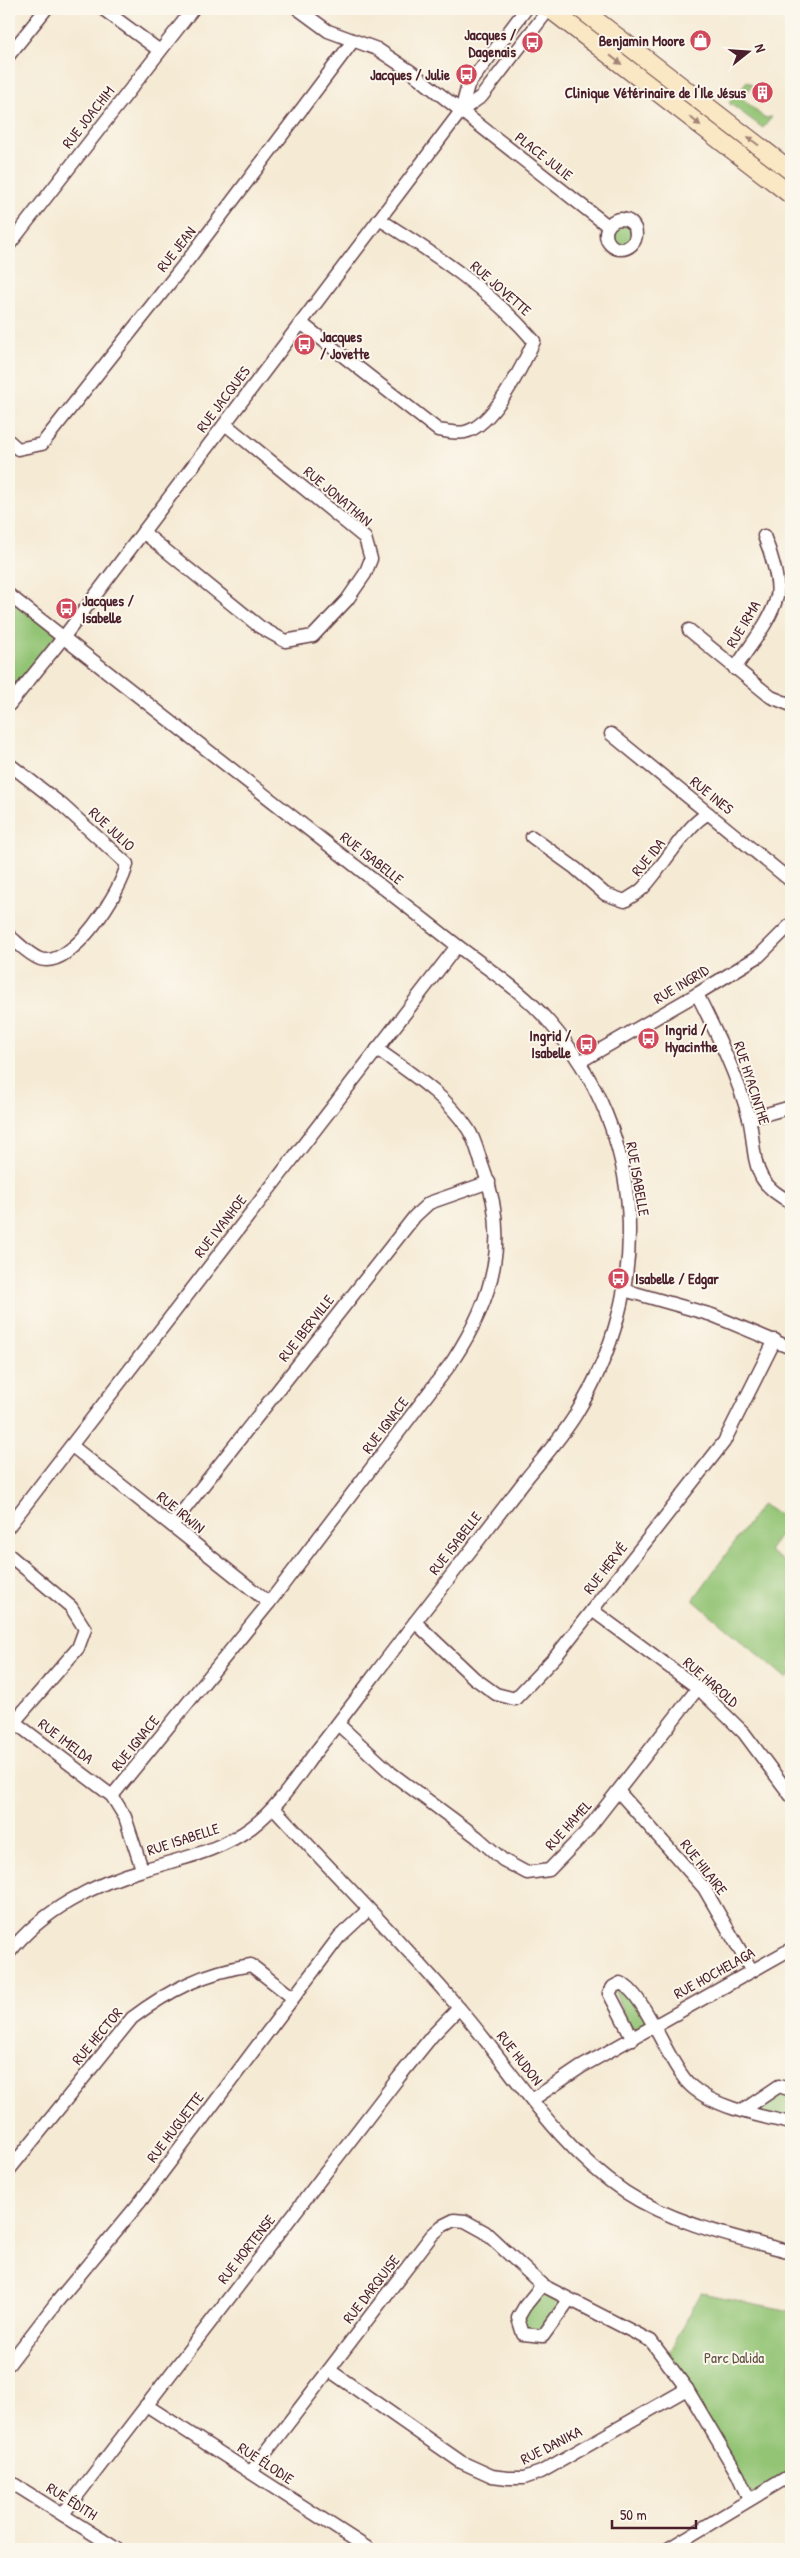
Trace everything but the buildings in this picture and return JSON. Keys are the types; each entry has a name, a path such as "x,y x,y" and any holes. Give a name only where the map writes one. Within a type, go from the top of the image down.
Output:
{"main road":[{"path":"549,9 791,195"},
{"path":"581,9 791,171"}],"street":[{"path":"9,55 46,9"},
{"path":"103,9 160,51"},
{"name":"RUE JOACHIM","path":"9,246 193,9"},
{"name":"PLACE JULIE","path":"298,9 328,31 376,50 410,71 608,226"},
{"name":"RUE JACQUES","path":"461,111 468,85 526,9"},
{"name":"RUE JACQUES","path":"9,705 63,638 461,111 482,96 549,9"},
{"name":"RUE JEAN","path":"9,441 18,449 42,444 191,256 353,41"},
{"name":"RUE JOVETTE","path":"301,323 438,430 465,432 478,425 498,404 517,378 534,341 503,307 436,255 379,219"},
{"name":"RUE JONATHAN","path":"143,532 260,627 285,641 314,636 347,600 365,574 371,559 365,538 225,424"},
{"name":"RUE IRMA","path":"735,669 770,615 778,594 771,552 764,536"},
{"name":"RUE ISABELLE","path":"9,595 457,946 509,983 548,1020 581,1061 610,1122 624,1175 630,1212 630,1248 624,1290 614,1333 602,1366 574,1417 274,1808 228,1843 199,1855 142,1869 78,1895 22,1935 9,1953"},
{"path":"689,630 771,697 791,705"},
{"name":"RUE INES","path":"611,734 791,881"},
{"name":"RUE JULIO","path":"9,764 62,805 127,864 125,875 106,910 71,950 58,959 40,959 9,936"},
{"name":"RUE IDA","path":"532,837 575,868 606,894 625,900 644,888 692,827 703,815 709,814"},
{"name":"RUE INGRID","path":"581,1061 759,956 791,924"},
{"name":"RUE IVANHOE","path":"9,1526 457,946"},
{"name":"RUE HYACINTHE","path":"697,994 725,1050 749,1118 756,1163 762,1179 773,1191 791,1203"},
{"name":"RUE IGNACE","path":"112,1796 268,1603 452,1362 472,1332 484,1304 497,1247 496,1211 489,1182 469,1130 439,1095 377,1049"},
{"path":"749,1118 791,1108"},
{"name":"RUE IBERVILLE","path":"172,1525 415,1216 429,1203 489,1182"},
{"path":"624,1290 712,1315 791,1348"},
{"name":"RUE HERVÉ","path":"415,1622 474,1678 496,1694 515,1699 556,1656 724,1442 775,1340"},
{"name":"RUE IRWIN","path":"72,1446 268,1603"},
{"path":"9,1555 71,1607 85,1629 78,1648 12,1720"},
{"name":"RUE HAROLD","path":"592,1610 698,1688 744,1733 791,1796"},
{"name":"RUE HAMEL","path":"338,1724 391,1773 477,1837 503,1860 527,1872 549,1870 585,1833 698,1688"},
{"name":"RUE IMELDA","path":"12,1720 112,1796 125,1817 142,1869"},
{"name":"RUE HILAIRE","path":"618,1791 704,1888 752,1971"},
{"name":"RUE HUDON","path":"274,1808 459,2008 573,2151 625,2192 666,2215 734,2237 791,2252"},
{"name":"RUE HUGUETTE","path":"9,2364 56,2303 140,2202 292,1997 339,1938 368,1910"},
{"name":"RUE HOCHELAGA","path":"532,2100 581,2067 791,1949"},
{"name":"RUE HECTOR","path":"9,2170 132,2018 155,2000 182,1985 211,1973 252,1965 292,1997"},
{"path":"633,2038 609,1993 612,1987 620,1983 628,1986 675,2066 691,2087 720,2103 742,2111 791,2123"},
{"name":"RUE HORTENSE","path":"63,2514 399,2077 432,2036 459,2008"},
{"path":"742,2111 779,2086 791,2090"},
{"name":"RUE DARQUISE","path":"251,2472 432,2235 442,2226 454,2220 465,2221 486,2232 542,2285 651,2341 687,2389 738,2475 749,2500"},
{"path":"542,2285 518,2318 524,2334 543,2336 569,2300"},
{"name":"RUE DANIKA","path":"329,2370 461,2462 492,2476 508,2478 524,2478 541,2472 687,2389"},
{"name":"RUE ÉLODIE","path":"146,2405 368,2549"},
{"path":"668,2549 791,2476"},
{"name":"RUE ÉDITH","path":"9,2481 118,2549"}],"green space":[{"path":"747,81 752,85 742,98 764,118 772,117 763,128 729,103"},
{"path":"621,219 632,223 636,234 632,245 621,249 610,245 606,234 610,223"},
{"path":"9,595 63,638 9,706"},
{"path":"762,1504 790,1522 769,1551 791,1567 791,1675 787,1679 693,1600"},
{"path":"620,1983 653,2026 633,2039 613,1987"},
{"path":"779,2086 791,2090 791,2123 742,2111"},
{"path":"542,2285 569,2300 543,2336 523,2334 525,2306"},
{"name":"Parc Dalida","path":"701,2293 791,2311 791,2475 749,2500 665,2360"}],"place":[{"name":"Benjamin Moore","path":"701,40"},
{"name":"Jacques / Dagenais","path":"532,43"},
{"name":"Jacques / Julie","path":"466,74"},
{"name":"Clinique Vétérinaire de I'Ile Jésus","path":"762,92"},
{"name":"Jacques / Jovette","path":"304,345"},
{"name":"Jacques / Isabelle","path":"66,609"},
{"name":"Ingrid / Hyacinthe","path":"649,1038"},
{"name":"Ingrid / Isabelle","path":"587,1044"},
{"name":"Isabelle / Edgar","path":"619,1278"}]}
